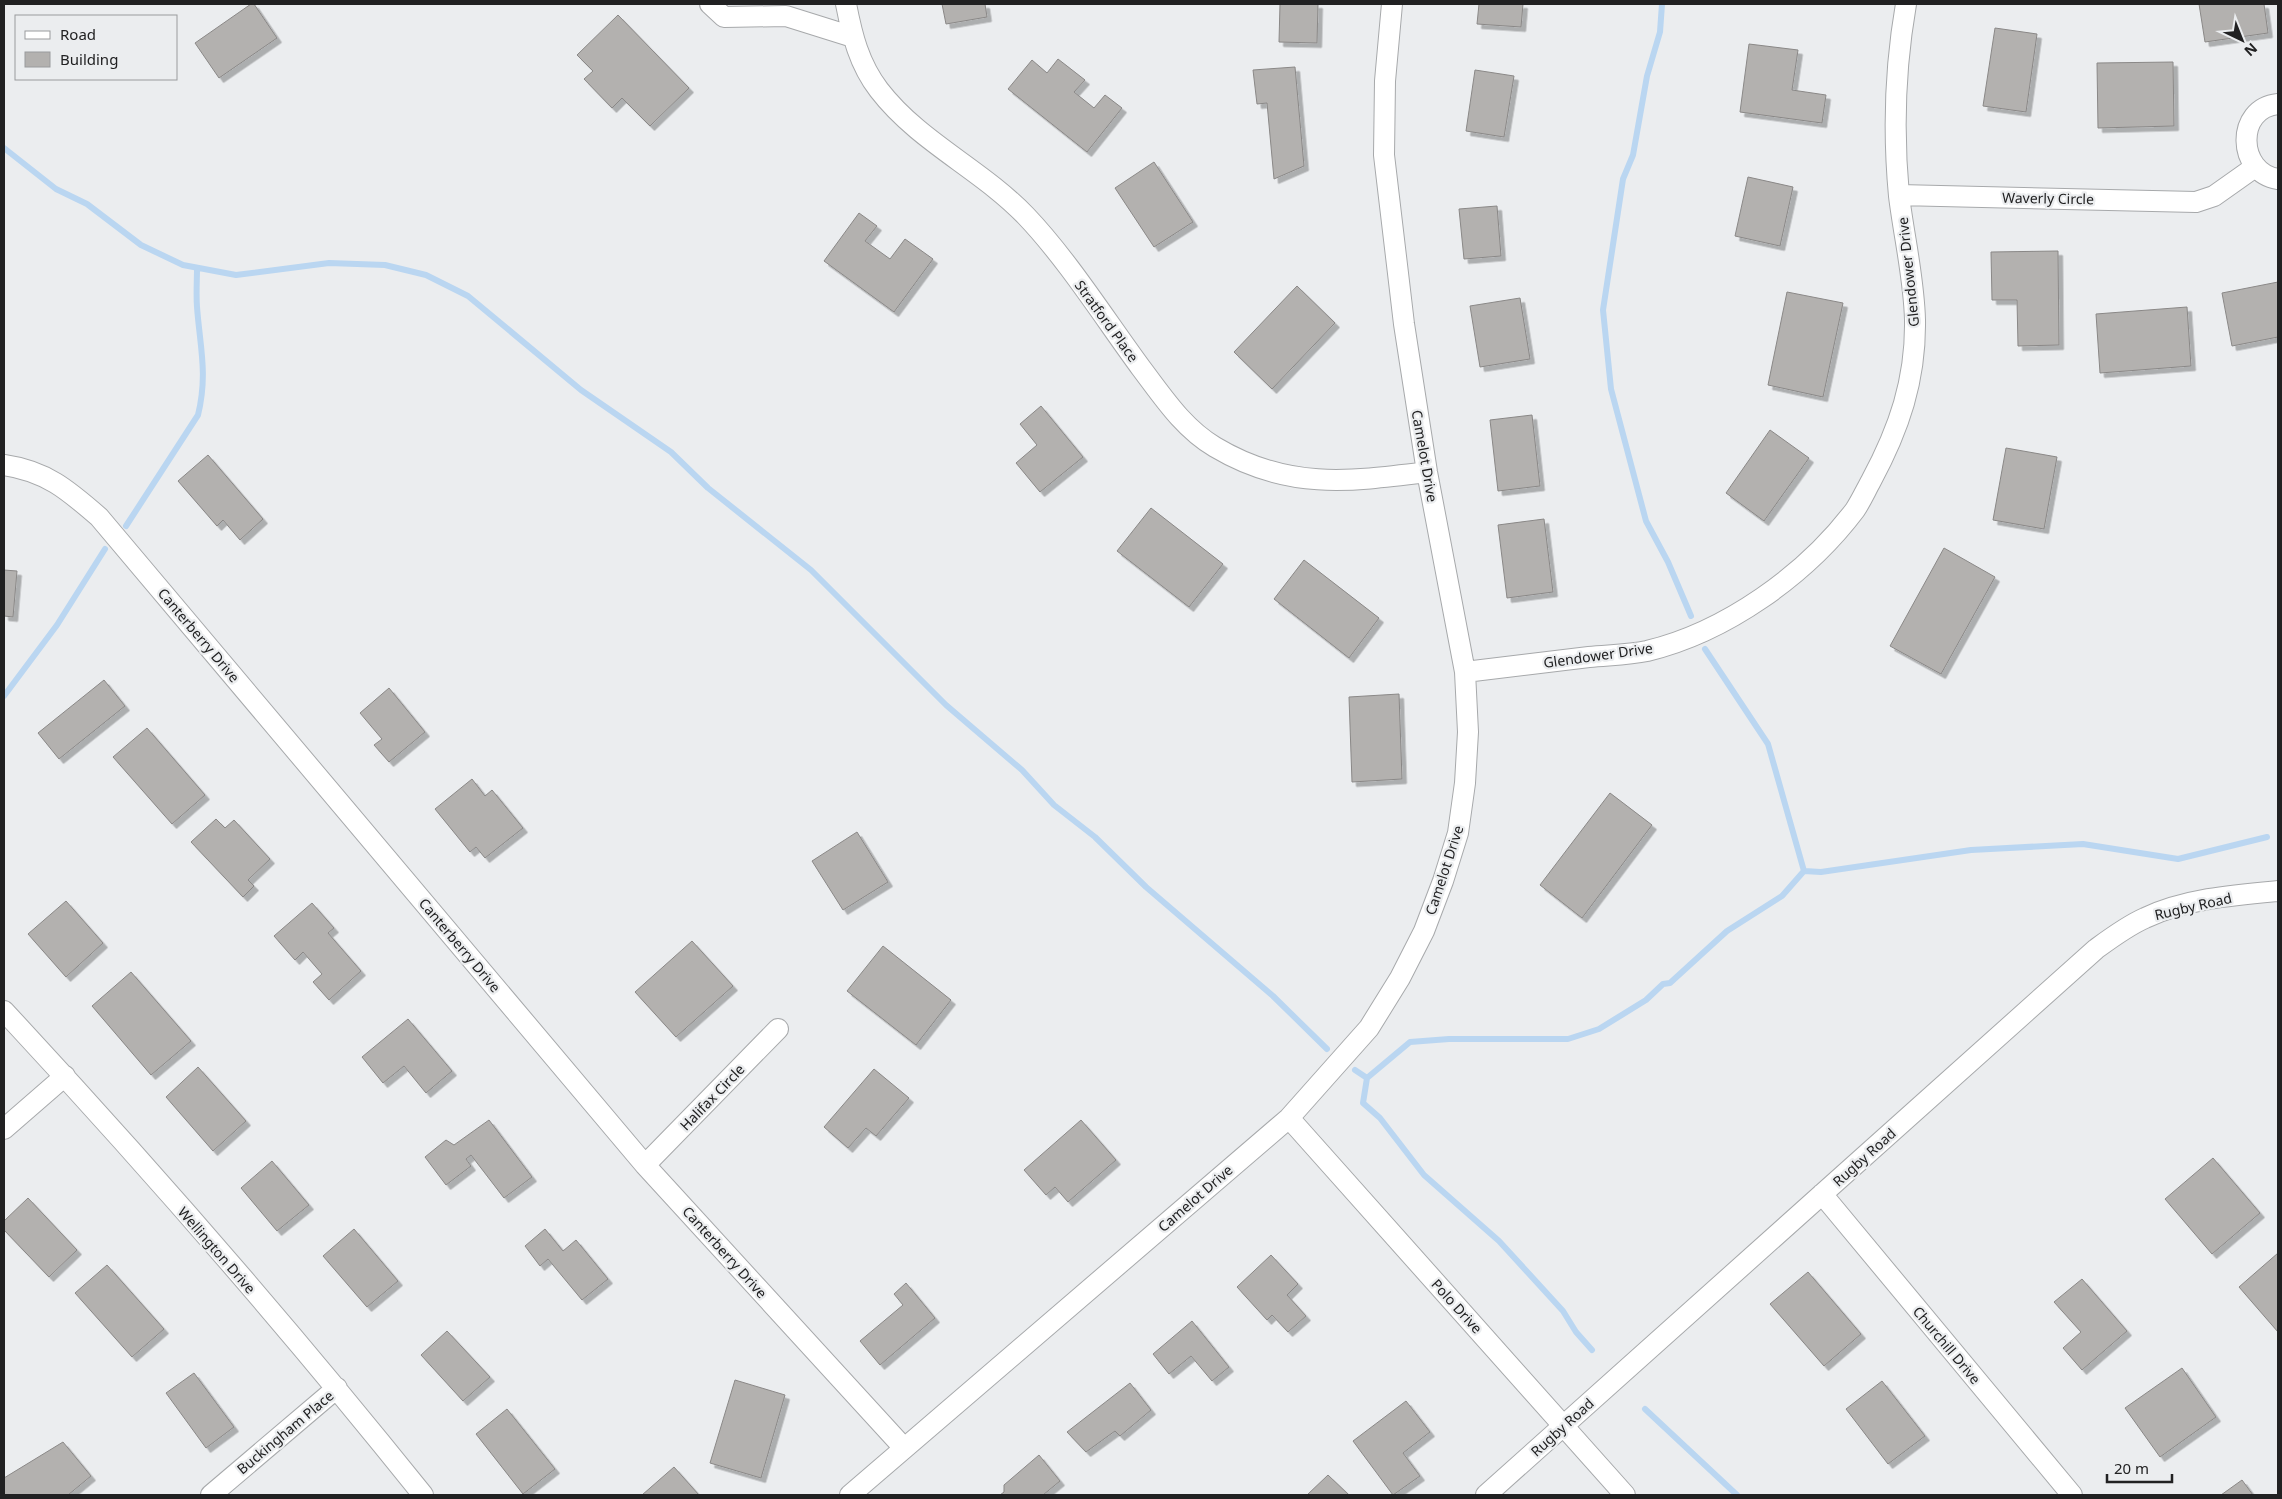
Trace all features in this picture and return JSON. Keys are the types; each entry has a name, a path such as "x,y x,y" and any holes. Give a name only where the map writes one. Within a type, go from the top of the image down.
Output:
{"street":[{"path":"710,4 724,17 786,16 853,37"},
{"name":"Stratford Place","path":"846,4 855,48 878,89 908,123 1001,191 1027,217 1053,248 1178,418 1214,446 1248,464 1277,474 1311,480 1350,481 1427,472"},
{"name":"Camelot Drive","path":"850,1495 1289,1118 1369,1028 1400,978 1424,931 1440,890 1458,833 1465,783 1468,732 1465,672 1427,472 1402,314 1384,155 1385,80 1392,4"},
{"name":"Glendower Drive","path":"1465,672 1647,650 1717,626 1773,592 1819,551 1855,509 1882,461 1902,412 1914,364 1911,274 1899,195 1896,108 1898,60 1906,4"},
{"path":"2278,104 2262,110 2253,119 2247,130 2245,143 2248,156 2255,167 2264,174 2278,179"},
{"name":"Waverly Circle","path":"1899,195 2196,202 2214,196 2255,167"},
{"name":"Canterberry Drive","path":"4,465 27,468 65,488 99,516 645,1165 904,1448"},
{"name":"Rugby Road","path":"1486,1495 2096,949 2146,917 2182,906 2230,896 2278,891"},
{"name":"Wellington Drive","path":"4,1011 65,1076 337,1388 423,1495"},
{"name":"Halifax Circle","path":"645,1165 778,1029"},
{"path":"4,1129 65,1076"},
{"name":"Polo Drive","path":"1289,1118 1625,1495"},
{"name":"Churchill Drive","path":"1822,1194 2072,1495"},
{"name":"Buckingham Place","path":"211,1495 337,1388"}],"building":[{"path":"251,4 254,4 277,38 219,78 195,43"},
{"path":"942,4 985,4 987,17 946,24"},
{"path":"1280,4 1318,4 1317,43 1279,42"},
{"path":"1479,4 1523,4 1521,27 1477,24"},
{"path":"2199,4 2264,4 2268,33 2205,42"},
{"path":"618,15 689,88 650,126 622,98 612,108 584,79 593,71 577,55"},
{"path":"1995,28 2037,34 2026,112 1983,106"},
{"path":"1749,44 1798,50 1792,90 1826,95 1822,123 1740,112"},
{"path":"1058,59 1085,80 1074,92 1094,108 1105,95 1122,108 1087,152 1008,89 1032,60 1047,73"},
{"path":"2173,62 2174,126 2098,128 2097,63"},
{"path":"1295,67 1304,166 1274,179 1267,103 1257,104 1253,70"},
{"path":"1475,70 1514,76 1504,137 1466,131"},
{"path":"1154,162 1193,222 1154,247 1115,188"},
{"path":"1748,177 1793,187 1780,246 1735,236"},
{"path":"1497,206 1501,256 1464,259 1459,209"},
{"path":"859,213 877,226 865,241 890,259 905,239 933,259 894,312 824,261"},
{"path":"2058,251 2059,345 2018,346 2017,300 1992,300 1991,252"},
{"path":"2278,282 2278,337 2232,346 2222,293"},
{"path":"1297,286 1335,323 1272,389 1234,352"},
{"path":"1787,292 1843,303 1823,397 1768,385"},
{"path":"1520,298 1530,359 1480,367 1470,306"},
{"path":"2187,307 2191,366 2100,373 2096,314"},
{"path":"1041,406 1083,457 1040,492 1016,463 1037,445 1020,424"},
{"path":"1532,415 1540,486 1498,491 1490,420"},
{"path":"1770,430 1809,458 1764,521 1726,493"},
{"path":"2006,448 2057,457 2044,529 1993,520"},
{"path":"208,455 263,519 240,540 223,520 217,526 178,481"},
{"path":"1151,508 1223,564 1189,607 1117,551"},
{"path":"1544,519 1553,592 1507,598 1498,525"},
{"path":"1944,548 1995,577 1941,674 1890,646"},
{"path":"1304,560 1379,618 1349,658 1274,599"},
{"path":"4,570 17,571 13,617 4,616"},
{"path":"104,680 125,706 59,759 38,733"},
{"path":"389,688 425,732 389,762 374,745 382,739 360,713"},
{"path":"1399,694 1402,779 1352,782 1349,697"},
{"path":"147,728 205,795 172,824 113,757"},
{"path":"472,779 485,796 492,790 523,828 485,858 476,847 470,852 435,809"},
{"path":"1610,793 1652,825 1582,918 1540,885"},
{"path":"216,819 225,828 234,820 270,859 248,880 254,886 243,897 191,842"},
{"path":"857,832 888,882 843,910 812,861"},
{"path":"66,901 103,943 66,977 28,934"},
{"path":"312,903 334,928 328,933 361,971 329,1000 313,982 322,974 303,952 295,960 274,936"},
{"path":"692,941 733,986 676,1037 635,992"},
{"path":"883,946 951,1000 916,1045 847,991"},
{"path":"131,972 191,1041 151,1075 92,1006"},
{"path":"408,1019 452,1071 426,1093 404,1066 383,1083 362,1057"},
{"path":"198,1067 246,1121 213,1151 166,1097"},
{"path":"874,1069 909,1098 876,1136 866,1128 848,1148 824,1127"},
{"path":"489,1120 532,1177 504,1198 471,1155 466,1159 471,1166 446,1185 425,1157 446,1140 454,1145"},
{"path":"1081,1120 1116,1160 1068,1202 1055,1187 1046,1195 1024,1170"},
{"path":"2213,1158 2260,1213 2212,1254 2165,1199"},
{"path":"272,1161 309,1205 277,1231 241,1188"},
{"path":"28,1198 77,1250 49,1277 4,1230 4,1221"},
{"path":"354,1229 398,1281 367,1307 323,1256"},
{"path":"545,1229 563,1251 576,1240 608,1279 582,1300 548,1259 540,1266 525,1246"},
{"path":"2278,1253 2278,1332 2239,1287"},
{"path":"1271,1255 1298,1284 1287,1295 1306,1316 1288,1332 1272,1315 1267,1320 1237,1287"},
{"path":"107,1265 164,1329 132,1357 75,1293"},
{"path":"1808,1272 1861,1334 1824,1366 1770,1304"},
{"path":"2082,1279 2127,1331 2082,1370 2063,1348 2081,1332 2054,1302"},
{"path":"906,1283 935,1318 880,1365 860,1341 903,1305 894,1294"},
{"path":"1192,1321 1229,1367 1212,1381 1191,1356 1169,1374 1153,1354"},
{"path":"447,1331 490,1377 463,1401 421,1355"},
{"path":"2182,1368 2216,1417 2160,1457 2125,1408"},
{"path":"194,1373 234,1427 206,1448 166,1393"},
{"path":"735,1380 785,1395 761,1478 710,1463"},
{"path":"1882,1381 1925,1436 1888,1464 1846,1409"},
{"path":"1130,1383 1151,1410 1120,1436 1115,1431 1086,1452 1067,1432"},
{"path":"1406,1401 1430,1432 1403,1453 1420,1476 1393,1495 1353,1441"},
{"path":"507,1409 555,1469 523,1494 476,1434"},
{"path":"63,1442 91,1476 68,1495 4,1495 4,1478"},
{"path":"1039,1455 1060,1481 1043,1495 1000,1495 1004,1492 1004,1485"},
{"path":"674,1467 699,1495 642,1495"},
{"path":"1328,1475 1349,1495 1307,1495"},
{"path":"2242,1480 2253,1495 2221,1495"}],"waterway":[{"path":"1662,4 1660,32 1647,76 1633,155 1623,179 1603,310 1611,389 1646,521 1668,562 1691,616"},
{"path":"4,148 56,189 87,204 141,245 183,265 236,275 329,263 385,265 426,275 468,296 581,390 671,452 708,488 811,570 946,705 1022,770 1054,805 1095,837 1146,887 1273,996 1327,1049"},
{"path":"126,526 198,415 203,373 197,302 197,268"},
{"path":"4,696 57,625 105,549"},
{"path":"1705,649 1768,744 1804,871"},
{"path":"1804,871 1821,872 1971,850 2083,844 2178,859 2267,837"},
{"path":"1592,1350 1576,1332 1563,1311 1499,1241 1424,1175 1380,1118 1363,1103 1367,1078 1410,1042 1449,1039 1568,1039 1599,1029 1646,1000 1663,984 1670,983 1727,931 1782,896 1804,871"},
{"path":"1355,1070 1367,1078"},
{"path":"1645,1409 1737,1495"}]}
